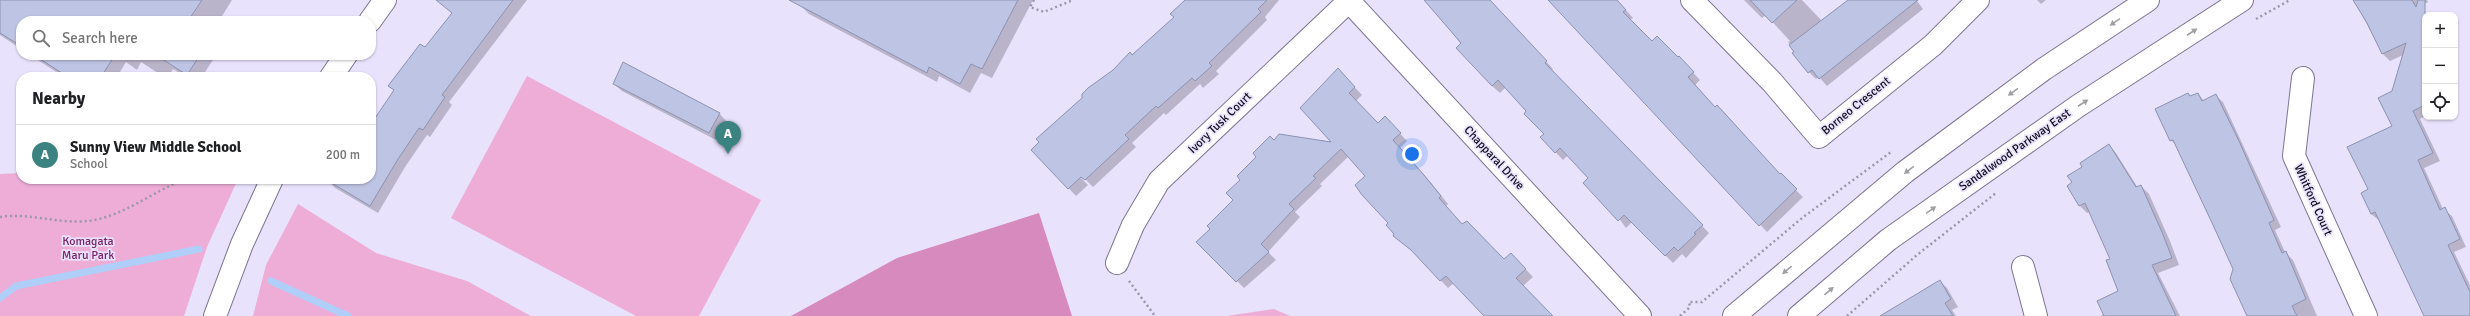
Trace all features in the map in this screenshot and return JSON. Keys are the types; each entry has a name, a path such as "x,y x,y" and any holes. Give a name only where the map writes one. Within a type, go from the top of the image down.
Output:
{"street":[{"path":"374,16 385,0"},
{"name":"Ivory Tusk Court","path":"1117,263 1133,225 1159,182 1349,0"},
{"name":"Chapparal Drive","path":"1349,0 1640,316"},
{"name":"Borneo Crescent","path":"1692,0 1772,82 1819,137 1933,45 1978,0"},
{"path":"1734,316 1905,172 2044,69 2148,0"},
{"name":"Sandalwood Parkway East","path":"1799,316 1888,240 2078,106 2242,0"},
{"path":"334,72 343,60"},
{"name":"Whitford Court","path":"2303,78 2294,156 2366,316"},
{"path":"215,316 242,244 270,184"},
{"path":"2023,266 2036,316"}],"path":[{"path":"1034,0 1030,7 1044,12 1073,0"},
{"path":"2253,22 2290,0"},
{"path":"0,217 37,217 62,222 95,220 141,202 170,184"},
{"path":"1847,316 1917,255 1998,192"},
{"path":"1117,263 1155,316"},
{"path":"1680,316 1690,307"}],"green space":[{"path":"527,76 761,200 699,316 636,316 451,218"},
{"name":"Komagata Maru Park","path":"16,173 16,184 236,184 207,247 184,316 0,316 0,174"},
{"path":"298,204 376,253 467,281 531,316 253,316 266,265"},
{"path":"1274,309 1290,316 1227,316"}],"shaded area":[{"path":"1039,213 1072,316 791,316 897,258"}],"building":[{"path":"0,0 202,0 191,16 16,16 16,43 0,33"},
{"path":"436,0 513,0 442,95 445,97 423,130 419,128 398,159 370,206 333,184 376,184 376,117 394,90 388,86 420,44 425,47 452,13"},
{"path":"789,0 1018,0 982,69 971,64 960,84 929,67 927,73"},
{"path":"1185,0 1267,0 1258,9 1261,12 1209,63 1212,66 1195,81 1192,78 1158,108 1156,106 1125,135 1129,139 1085,180 1081,177 1068,189 1031,150 1039,142 1036,139 1082,98 1082,94 1088,88 1113,70 1130,52 1132,55 1174,17 1170,14"},
{"path":"1424,0 1490,0 1547,61 1545,63 1703,225 1694,233 1696,234 1678,251 1674,247 1665,256 1624,215 1618,221 1583,183 1588,178 1560,148 1555,153 1540,137 1544,134 1524,114 1526,111 1498,80 1492,86 1456,48 1461,43"},
{"path":"1548,0 1617,0 1626,10 1623,12 1652,41 1657,36 1678,57 1679,56 1694,72 1688,77 1715,107 1717,105 1780,174 1781,173 1797,189 1759,226"},
{"path":"1750,0 1797,0 1772,23"},
{"path":"1848,0 1918,0 1819,79 1812,70 1808,73 1792,53 1794,52 1789,45"},
{"path":"2353,0 2412,0 2416,7 2418,0 2425,0 2425,12 2422,12 2422,106 2413,111 2433,153 2418,160 2440,210 2445,207 2460,239 2448,245 2470,292 2470,316 2424,316 2375,212 2371,214 2361,193 2368,189 2347,147 2392,126 2378,98 2392,91 2406,43 2382,54 2367,23"},
{"path":"42,60 112,60 104,72 60,72"},
{"path":"164,60 197,60 189,72 182,72"},
{"path":"623,62 720,113 709,133 613,84"},
{"path":"1338,68 1355,87 1349,93 1378,123 1385,116 1401,133 1393,140 1424,175 1441,196 1439,198 1462,224 1467,221 1504,259 1511,253 1526,269 1516,278 1553,316 1484,316 1446,276 1440,281 1411,250 1393,236 1394,234 1386,225 1388,223 1362,195 1355,185 1365,176 1341,149 1313,176 1316,178 1289,204 1294,209 1261,244 1269,252 1236,282 1196,242 1210,229 1207,226 1233,200 1226,193 1240,180 1237,176 1256,157 1253,153 1270,136 1274,140 1279,134 1331,142 1300,108"},
{"path":"2188,93 2190,96 2198,93 2202,101 2216,94 2239,141 2274,220 2269,223 2282,253 2286,251 2306,299 2292,306 2297,316 2247,316 2230,279 2233,269 2173,140 2170,141 2155,109"},
{"path":"2109,144 2136,187 2141,185 2162,232 2172,258 2152,265 2176,316 2104,316 2097,301 2118,291 2106,260 2110,259 2085,203 2079,206 2067,186 2072,182 2067,176 2082,167 2080,163"},
{"path":"1940,280 1951,299 1945,303 1953,316 1880,316"}],"waterway":[{"path":"0,298 16,286 199,249"},
{"path":"271,281 348,316"}],"place":[{"name":"Sunny View Middle School","path":"728,154"}]}
